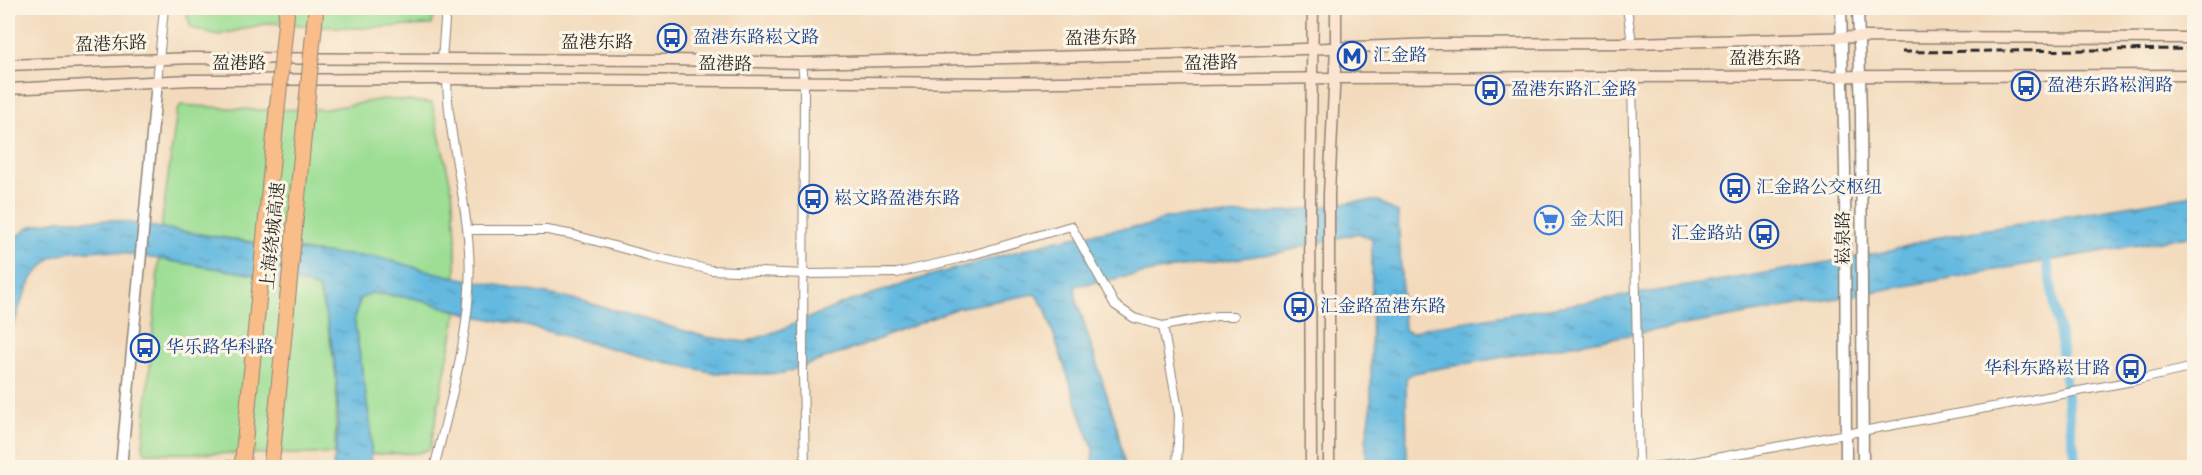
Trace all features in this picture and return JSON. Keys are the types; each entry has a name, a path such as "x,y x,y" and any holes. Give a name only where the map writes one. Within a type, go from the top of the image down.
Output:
{"highway":[{"name":"上海绕城高速","path":"242,468 287,8"},
{"name":"上海绕城高速","path":"271,468 316,8"}],"main road":[{"path":"1311,468 1310,197 1313,8"},
{"path":"1329,468 1329,194 1336,8"},
{"name":"盈港东路","path":"8,64 159,60 442,59 802,63 1169,54 1436,44 1632,43 1842,37 2194,38"},
{"name":"盈港东路","path":"1335,78 2194,75"},
{"name":"盈港路","path":"8,89 157,82 447,79 993,83 1335,78"}],"street":[{"path":"121,468 164,8"},
{"path":"442,59 446,8"},
{"path":"1627,8 1632,43"},
{"name":"崧泉路","path":"1841,8 1846,468"},
{"name":"崧泉路","path":"1858,8 1863,468"},
{"path":"802,63 804,82 805,468"},
{"path":"1632,76 1640,468 1694,462 1845,435 2194,367"},
{"path":"434,468 459,360 470,275 468,230 462,182 448,111 447,79"},
{"path":"468,230 547,230 711,270 897,273 958,259 1071,226 1115,304 1134,318 1163,326 1217,316 1234,316"},
{"path":"1163,326 1179,415 1177,468"},
{"path":"176,468 228,465 252,468"}],"green space":[{"path":"185,8 434,8 432,25 356,28 269,23 218,35 191,28"},
{"path":"383,99 432,103 452,190 456,235 456,277 335,255 161,228 177,111 181,105 257,110 326,109"},
{"path":"159,259 305,283 318,289 326,316 337,378 335,454 145,453 143,447"},
{"path":"371,293 414,298 457,311 430,449 418,453 371,454 371,429 354,318 361,298"}],"water":[{"path":"2194,195 2194,235 1413,373 1406,378 1407,467 1366,467 1366,440 1371,410 1372,239 1358,233 1282,252 1075,286 1076,298 1117,427 1125,467 1092,467 1093,447 1045,308 1035,294 957,308 862,346 783,373 764,374 715,373 651,359 527,326 475,316 414,298 371,293 361,298 354,318 371,429 369,468 333,467 338,401 333,355 319,290 305,283 103,250 73,252 52,257 33,277 8,340 8,231 19,236 28,227 58,220 112,220 310,252 376,257 449,276 579,300 706,337 746,342 842,304 929,276 1058,240 1116,229 1148,226 1165,218 1286,212 1359,201 1379,201 1398,213 1404,330 1412,333 1424,328 1890,251 1934,238"}],"waterway":[{"path":"2045,249 2061,342 2071,433 2078,468"}],"railway":[{"path":"1902,52 2194,49"}],"place":[{"name":"盈港东路崧文路","path":"672,38"},
{"name":"汇金路","path":"1352,56"},
{"name":"盈港东路崧润路","path":"2026,86"},
{"name":"盈港东路汇金路","path":"1490,90"},
{"name":"汇金路公交枢纽","path":"1735,188"},
{"name":"崧文路盈港东路","path":"813,199"},
{"name":"金太阳","path":"1549,220"},
{"name":"汇金路站","path":"1764,234"},
{"name":"汇金路盈港东路","path":"1299,307"},
{"name":"华乐路华科路","path":"145,348"},
{"name":"华科东路崧甘路","path":"2131,369"}]}
